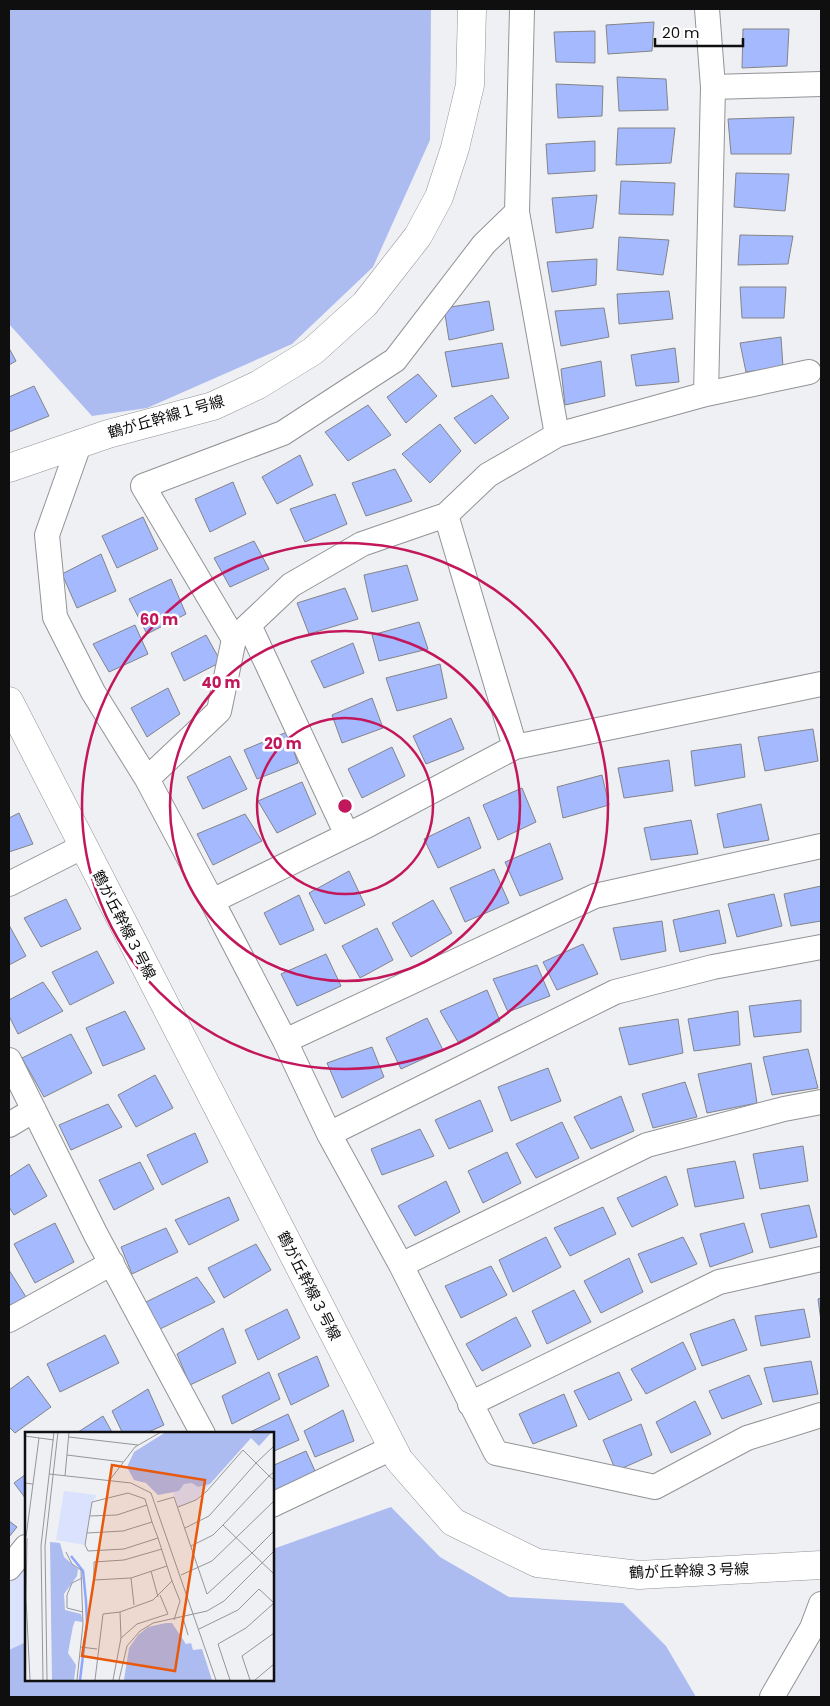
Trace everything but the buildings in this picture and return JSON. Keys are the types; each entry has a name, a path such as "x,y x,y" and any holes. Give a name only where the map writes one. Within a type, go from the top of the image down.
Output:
{"street":[{"name":"鶴が丘幹線１号線","path":"9,468 80,442 213,406 258,385 313,351 364,304 418,236 439,197 456,148 470,84 472,9"},
{"path":"522,9 517,212 557,435"},
{"path":"706,394 713,87 707,9"},
{"path":"713,87 815,84"},
{"path":"347,835 241,632 143,486 283,434 395,360 484,244 517,212"},
{"path":"147,779 219,711 241,632 291,585 362,544 446,515 488,475 557,435 706,394 809,372"},
{"path":"80,442 47,535 55,617 92,692 147,779 212,901 285,1041 329,1134 402,1265 496,1454 655,1487 747,1438 821,1415"},
{"path":"446,515 515,747"},
{"path":"212,901 347,835 515,747 821,684"},
{"name":"鶴が丘幹線３号線","path":"9,701 392,1448 399,1460 453,1522 537,1563 639,1575 821,1565"},
{"path":"9,884 84,846"},
{"path":"285,1041 595,896 821,846"},
{"path":"329,1134 615,992 713,967 821,947"},
{"path":"9,1060 199,1432"},
{"path":"402,1265 647,1145 784,1109 821,1102"},
{"path":"9,1125 34,1110"},
{"path":"470,1404 718,1282 821,1259"},
{"path":"9,1320 112,1263"},
{"path":"274,1504 392,1448"},
{"path":"9,1568 25,1548"},
{"path":"772,1697 812,1628 821,1604"}],"shaded area":[{"path":"9,9 431,9 430,140 373,267 292,344 147,408 92,416 9,324"},
{"path":"391,1507 440,1557 509,1597 623,1603 666,1646 696,1697 9,1697 9,1650 25,1642 25,1681 274,1681 274,1549"},
{"path":"25,1548 25,1642 9,1650 9,1568"}]}
